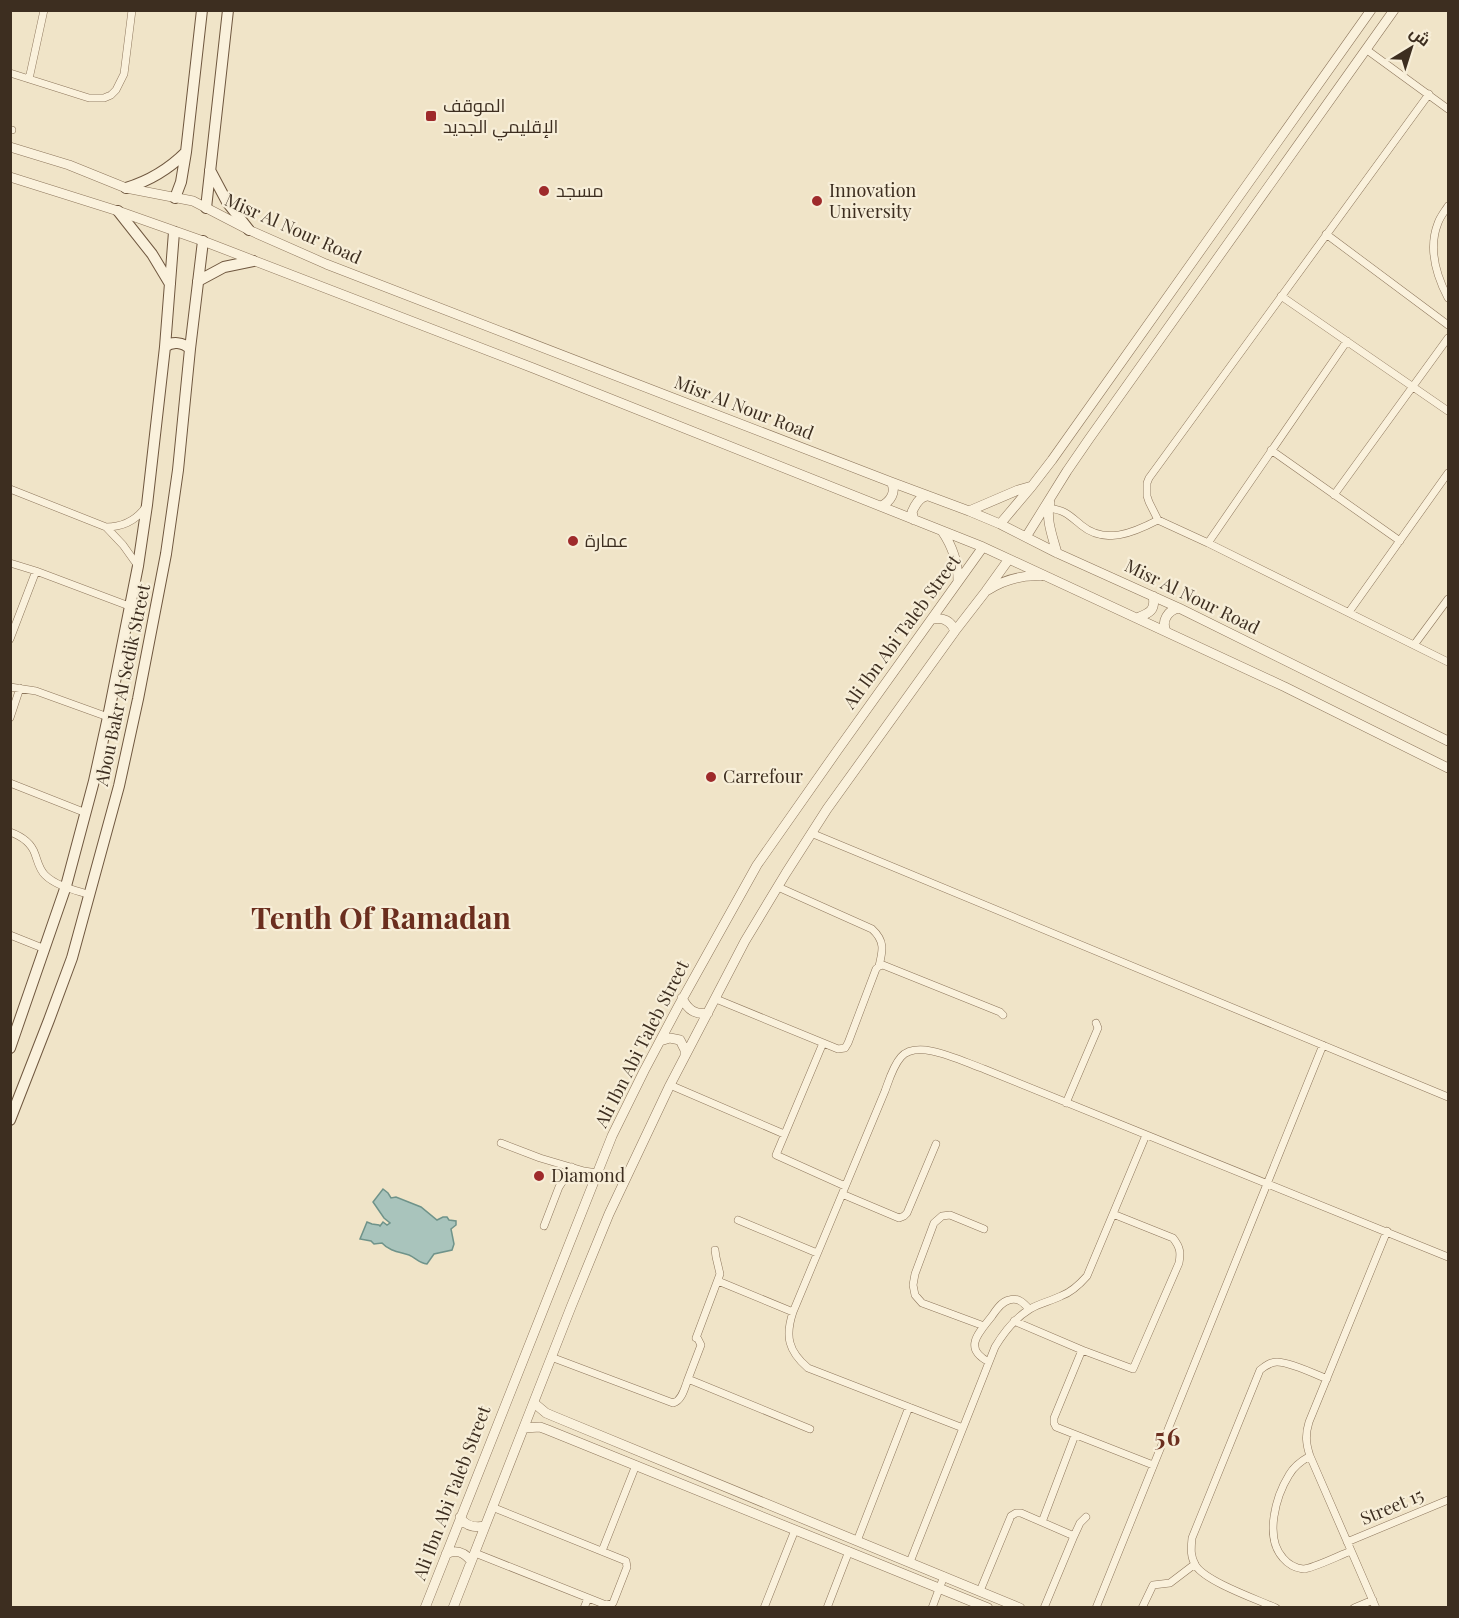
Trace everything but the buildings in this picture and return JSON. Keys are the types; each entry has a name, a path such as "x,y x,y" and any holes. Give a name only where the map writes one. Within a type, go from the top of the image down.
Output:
{"main road":[{"path":"175,198 181,182 186,152 202,10"},
{"path":"206,208 228,10"},
{"path":"126,188 159,173 186,152"},
{"path":"210,170 227,202 249,230"},
{"path":"118,211 152,255 170,284"},
{"name":"Abou Bakr Al Sedik Street","path":"10,1048 15,1019 45,949 66,886 86,813 108,717 138,566 147,506 165,347 174,232"},
{"name":"Abou Bakr Al Sedik Street","path":"10,1120 72,958 119,786 166,554 178,470 203,241"},
{"path":"198,281 224,267 253,261"},
{"path":"165,347 171,343 177,343 190,348"}],"street":[{"path":"29,79 44,10"},
{"path":"10,73 89,98 97,99 111,95 124,74 132,10"},
{"path":"1000,524 1052,460 1371,10"},
{"path":"1026,537 1067,471 1394,10"},
{"path":"1367,50 1449,109"},
{"path":"1429,94 1149,478 1147,496 1158,520 1449,662"},
{"name":"Misr Al Nour Road","path":"10,147 69,165 126,188 192,201 249,230 326,264 891,483 969,511 1179,608 1449,741"},
{"path":"10,177 203,241 533,368 983,547 1285,687 1449,768"},
{"path":"1449,206 1438,221 1433,242 1434,262 1440,282 1449,298"},
{"path":"1326,234 1449,325"},
{"path":"1281,296 1449,411"},
{"path":"1334,495 1449,338"},
{"path":"1208,543 1347,341"},
{"path":"1271,450 1400,541"},
{"path":"1052,460 1067,471"},
{"path":"1349,612 1449,473"},
{"path":"881,506 891,497 894,489 891,483"},
{"path":"969,511 1032,486"},
{"path":"10,489 106,527 125,525 147,506"},
{"path":"914,520 912,512 915,506 921,498 927,495"},
{"path":"1051,497 1048,508 1057,553"},
{"path":"1048,508 1070,515 1096,535 1126,534 1158,520"},
{"path":"106,527 138,566"},
{"path":"942,531 955,555 958,582"},
{"name":"Ali Ibn Abi Taleb Street","path":"425,1608 612,1136 682,998 757,865 983,547"},
{"path":"453,1608 609,1214 670,1085 745,941 812,833 867,751 1009,559"},
{"path":"10,563 129,606"},
{"path":"10,639 36,571"},
{"path":"986,591 995,585 1016,578 1047,577"},
{"path":"1137,618 1149,613 1154,605 1153,596"},
{"path":"1414,645 1449,599"},
{"path":"1166,632 1164,627 1166,618 1171,611 1179,608"},
{"path":"933,619 944,619 953,626 955,631"},
{"path":"10,687 50,696 108,717"},
{"path":"10,718 20,688"},
{"path":"10,783 86,813"},
{"path":"10,831 21,836 29,844 45,875 55,882 90,895"},
{"path":"812,833 1449,1097"},
{"path":"716,999 838,1049 845,1047 848,1042 879,966 882,943 879,936 872,929 778,887"},
{"path":"10,935 45,949"},
{"path":"879,966 883,965 979,1003 1000,1012 1003,1016"},
{"path":"682,998 691,1011 708,1013"},
{"path":"1066,1102 1098,1028 1096,1023"},
{"path":"660,1041 670,1038 680,1040 685,1056"},
{"path":"823,1043 776,1155 845,1186"},
{"path":"1096,1608 1323,1045"},
{"path":"963,1428 808,1368 793,1351 789,1339 788,1326 817,1253 896,1065 901,1056 909,1051 919,1048 929,1050 984,1069 1449,1257"},
{"path":"670,1085 784,1134"},
{"path":"910,1562 988,1362 999,1340 1014,1321 1029,1309 1062,1296 1076,1288 1087,1276 1146,1135"},
{"path":"501,1143 584,1172 597,1173"},
{"path":"842,1194 899,1218 904,1216 908,1213 936,1144"},
{"path":"544,1226 560,1186 572,1167"},
{"path":"1014,1321 1133,1369 1181,1254 1173,1238 1113,1214"},
{"path":"984,1228 950,1215 942,1216 934,1223 913,1285 915,1295 922,1303 984,1326"},
{"path":"738,1220 817,1253"},
{"path":"1354,1608 1375,1604 1310,1456 1306,1446 1306,1434 1387,1231"},
{"path":"552,1357 676,1403 701,1345 697,1339 720,1274 715,1250"},
{"path":"718,1281 793,1312"},
{"path":"988,1362 979,1357 974,1347 975,1336 1002,1303 1017,1300 1029,1309"},
{"path":"1082,1350 1054,1418 1056,1427 1153,1465"},
{"path":"1276,1608 1203,1575 1195,1564 1191,1552 1192,1538 1260,1370 1268,1364 1277,1362 1328,1379"},
{"path":"688,1379 810,1429"},
{"path":"534,1403 553,1416 1020,1608"},
{"path":"848,1551 855,1547 858,1541 909,1407"},
{"path":"524,1428 540,1427 988,1608"},
{"path":"1042,1522 1075,1435"},
{"path":"1310,1456 1301,1461 1288,1476 1275,1509 1272,1533 1274,1544 1286,1562 1296,1568 1306,1569 1351,1551"},
{"path":"602,1551 636,1465"},
{"name":"Street 15","path":"1347,1542 1449,1500"},
{"path":"446,1554 460,1552 606,1605 614,1603 627,1567 626,1561 492,1508"},
{"path":"981,1591 1011,1516 1016,1513 1074,1536"},
{"path":"460,1517 472,1526 485,1526"},
{"path":"1044,1608 1074,1536 1086,1517"},
{"path":"764,1608 795,1530"},
{"path":"827,1608 848,1551 845,1536"},
{"path":"1142,1608 1153,1585 1170,1582 1195,1564"},
{"path":"932,1608 944,1576"},
{"path":"584,1608 588,1598"}],"water":[{"path":"383,1189 391,1198 396,1197 421,1207 437,1220 447,1217 449,1220 456,1221 456,1225 451,1229 454,1244 452,1250 434,1254 427,1264 409,1255 391,1250 382,1243 374,1244 371,1241 360,1239 367,1222 380,1226 383,1222 387,1225 390,1223 373,1202"}],"place":[{"name":"الموقف الإقليمي الجديد","path":"431,116"},
{"name":"مسجد","path":"544,191"},
{"name":"Innovation University","path":"817,201"},
{"name":"عمارة","path":"573,541"},
{"name":"Carrefour","path":"711,777"},
{"name":"Diamond","path":"539,1176"}],"district":[{"name":"Tenth Of Ramadan","path":"381,919"},
{"name":"56","path":"1168,1438"}]}
